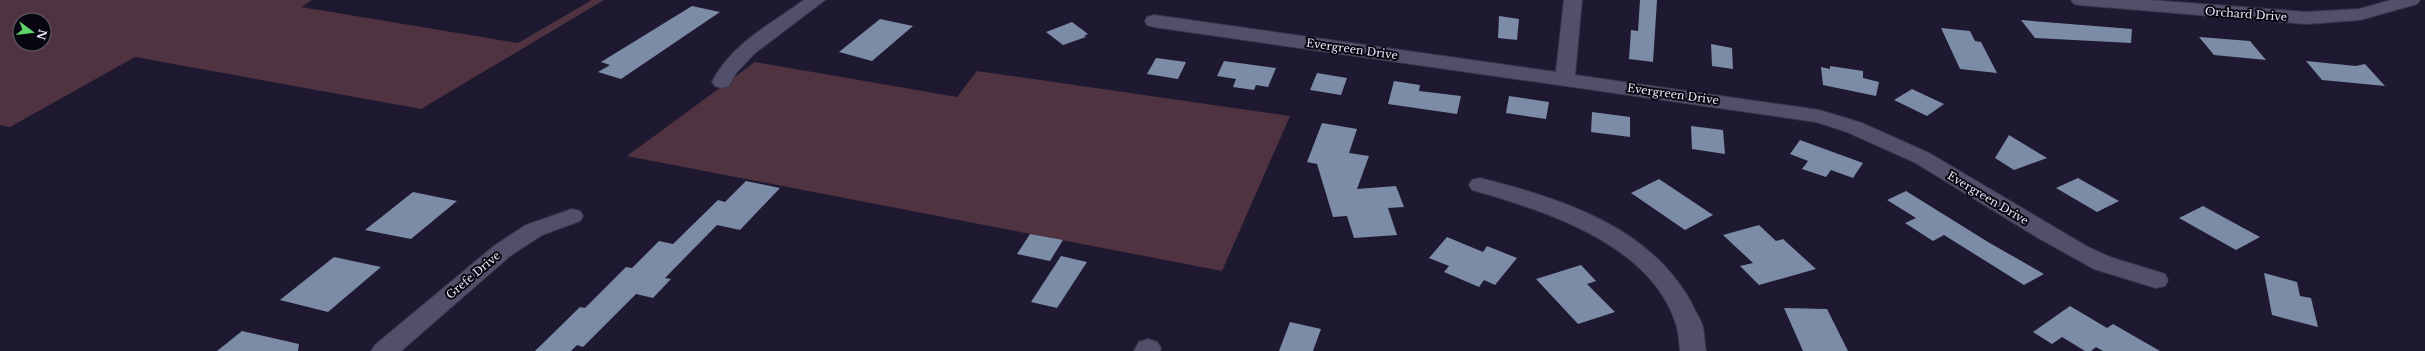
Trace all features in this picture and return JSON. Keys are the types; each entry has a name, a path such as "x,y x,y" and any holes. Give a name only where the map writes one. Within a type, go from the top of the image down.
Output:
{"street":[{"path":"722,82 725,72 736,59 816,0"},
{"path":"1565,78 1573,0"},
{"name":"Orchard Drive","path":"2080,0 2306,18 2360,14 2411,0"},
{"name":"Evergreen Drive","path":"1154,21 1792,110 1827,118 1865,130 1916,153 2080,252 2102,262 2156,280"},
{"path":"1480,185 1529,198 1573,214 1609,234 1645,260 1673,292 1689,322 1693,351"},
{"name":"Grefe Drive","path":"384,351 502,251 534,230 572,216"}],"shaded area":[{"path":"0,0 312,0 301,7 518,43 592,0 604,0 421,109 135,57 10,127 0,125"},
{"path":"755,62 957,97 977,71 1290,116 1222,271 627,156"}],"building":[{"path":"1640,0 1657,0 1653,62 1629,59 1631,30 1638,31"},
{"path":"692,6 720,12 621,79 598,72 610,65 601,62"},
{"path":"1499,16 1519,19 1517,40 1498,38"},
{"path":"880,19 913,26 872,61 839,52"},
{"path":"2021,20 2132,29 2131,43 2035,38"},
{"path":"1072,22 1088,34 1084,36 1086,37 1063,45 1046,32"},
{"path":"1941,28 1970,31 1975,41 1981,42 1997,73 1960,69"},
{"path":"2199,37 2250,41 2266,60 2214,55"},
{"path":"1711,44 1732,48 1733,69 1712,66"},
{"path":"1156,58 1186,62 1178,79 1147,74"},
{"path":"1224,61 1276,68 1268,87 1256,85 1254,90 1233,87 1236,79 1217,76"},
{"path":"2306,61 2356,66 2365,64 2385,86 2322,80"},
{"path":"1830,66 1863,71 1863,78 1879,82 1876,96 1823,85 1821,67 1830,69"},
{"path":"1317,73 1347,78 1341,95 1310,90"},
{"path":"1394,81 1420,85 1419,91 1461,96 1457,114 1388,104"},
{"path":"1912,89 1944,104 1927,116 1894,100"},
{"path":"1509,96 1549,102 1546,119 1506,113"},
{"path":"1592,112 1630,117 1630,137 1591,132"},
{"path":"1322,123 1357,129 1349,153 1369,156 1357,189 1396,186 1404,207 1388,208 1397,235 1354,238 1347,216 1333,217 1317,164 1307,162"},
{"path":"1691,126 1723,130 1725,154 1692,149"},
{"path":"2009,135 2047,158 2014,170 1995,158"},
{"path":"1800,140 1863,163 1853,178 1831,170 1826,177 1802,169 1808,161 1790,154"},
{"path":"2078,178 2119,201 2097,212 2056,188"},
{"path":"1659,179 1713,215 1685,230 1631,193"},
{"path":"746,181 780,188 740,230 717,225 665,278 671,279 653,298 636,294 583,347 577,345 571,351 535,351 580,307 585,308 626,267 632,268 659,241 673,244 718,200 725,202"},
{"path":"1906,191 1988,242 2044,274 2024,285 1944,235 1933,241 1905,223 1916,218 1887,200"},
{"path":"413,192 457,201 411,239 365,230"},
{"path":"2203,206 2260,237 2236,250 2179,218"},
{"path":"1759,225 1776,241 1783,239 1816,269 1759,285 1740,266 1753,263 1723,235"},
{"path":"1030,234 1063,240 1050,261 1017,254"},
{"path":"1447,237 1483,252 1487,246 1517,258 1495,285 1484,280 1479,287 1444,272 1449,266 1429,258"},
{"path":"1061,256 1087,262 1057,308 1031,302"},
{"path":"334,257 381,267 328,312 280,300"},
{"path":"1581,265 1596,281 1587,284 1615,312 1578,324 1536,279"},
{"path":"2264,273 2297,282 2300,296 2311,298 2318,327 2272,315"},
{"path":"2070,306 2107,328 2113,324 2160,351 2103,351 2096,347 2091,351 2085,351 2062,337 2052,344 2033,332"},
{"path":"1784,308 1827,309 1848,351 1803,351"},
{"path":"1290,322 1321,329 1313,351 1279,351"},
{"path":"242,331 299,344 298,351 217,351"}]}
